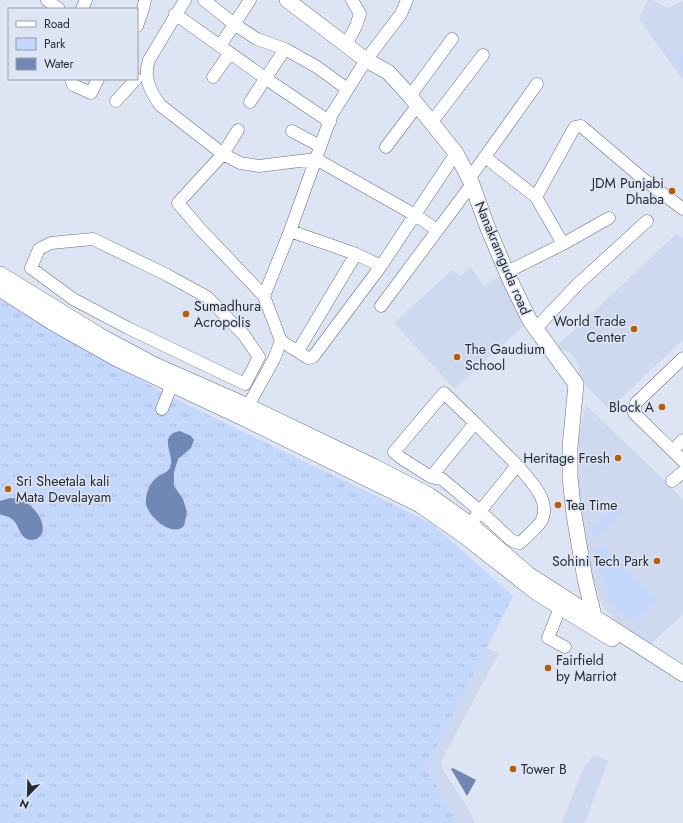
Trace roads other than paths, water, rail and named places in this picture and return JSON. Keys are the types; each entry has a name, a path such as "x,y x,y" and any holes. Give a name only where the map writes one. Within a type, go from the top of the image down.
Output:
{"main road":[{"name":"Nanakramguda road","path":"287,0 366,60 388,72 414,101 456,153 471,181 487,226 513,287 535,328 576,384 570,447 570,477 591,621"},
{"path":"0,274 174,381 244,418 420,505 463,535 526,585 560,608 591,621 683,674"},
{"path":"0,289 86,343 117,360 248,406 429,495 470,524 528,574 591,621 683,684"}],"street":[{"path":"47,0 58,8"},
{"path":"138,23 145,0"},
{"path":"138,78 146,68 149,60 184,0"},
{"path":"204,0 257,40 286,49 317,67 347,89"},
{"path":"213,77 234,24 250,0"},
{"path":"346,45 356,26 360,14 352,0"},
{"path":"264,296 290,231 332,114 366,60 401,14 407,0"},
{"path":"175,14 330,122"},
{"path":"386,147 452,39"},
{"path":"250,102 286,49"},
{"path":"431,123 483,55"},
{"path":"146,68 146,76 149,86 153,96 160,105 222,154 240,163 255,166 316,159 415,215 437,230"},
{"path":"71,80 73,85 91,93 98,80"},
{"path":"116,101 136,80"},
{"path":"381,306 437,230 471,181 485,157 536,84"},
{"path":"536,197 573,130 578,126 583,127 642,178 683,209"},
{"path":"238,130 222,154 178,203 201,230 264,296 281,341 308,358 313,357 381,266 456,153"},
{"path":"292,131 320,146"},
{"path":"485,157 536,197 563,244"},
{"path":"507,272 563,244 609,218"},
{"path":"535,328 578,284 648,221"},
{"path":"290,231 356,254 381,266"},
{"path":"94,239 167,275 207,297 244,335 259,357 245,384 128,328 73,299 31,268 38,249 51,243 94,239"},
{"path":"298,351 356,254"},
{"path":"120,347 128,328"},
{"path":"248,406 274,359 281,341"},
{"path":"683,358 636,403 634,412 683,461"},
{"path":"162,409 174,381"},
{"path":"444,393 517,464 536,488 544,503 544,511 541,521 520,543 515,542 480,511 436,478 401,458 394,452 444,393"},
{"path":"429,495 436,478 475,423"},
{"path":"673,450 683,440"},
{"path":"470,524 517,464"},
{"path":"672,481 683,472"},
{"path":"560,608 548,638 565,647"}],"water":[{"path":"180,431 191,436 194,440 191,448 178,459 174,472 174,486 183,499 187,512 184,526 179,529 173,529 161,524 155,519 147,508 146,500 148,489 152,483 170,467 171,460 168,440 173,433"},
{"path":"10,498 18,499 29,505 40,518 43,529 42,534 35,540 25,538 12,519 0,514 0,501"},
{"path":"453,768 476,780 467,796 451,769"}],"place":[{"name":"JDM Punjabi Dhaba","path":"672,191"},
{"name":"Sumadhura Acropolis","path":"186,314"},
{"name":"World Trade Center","path":"634,329"},
{"name":"The Gaudium School","path":"457,357"},
{"name":"Block A","path":"662,407"},
{"name":"Heritage Fresh","path":"618,458"},
{"name":"Sri Sheetala kali Mata Devalayam","path":"8,489"},
{"name":"Tea Time","path":"558,505"},
{"name":"Sohini Tech Park","path":"657,561"},
{"name":"Fairfield by Marriot","path":"548,668"},
{"name":"Tower B","path":"513,769"}]}
